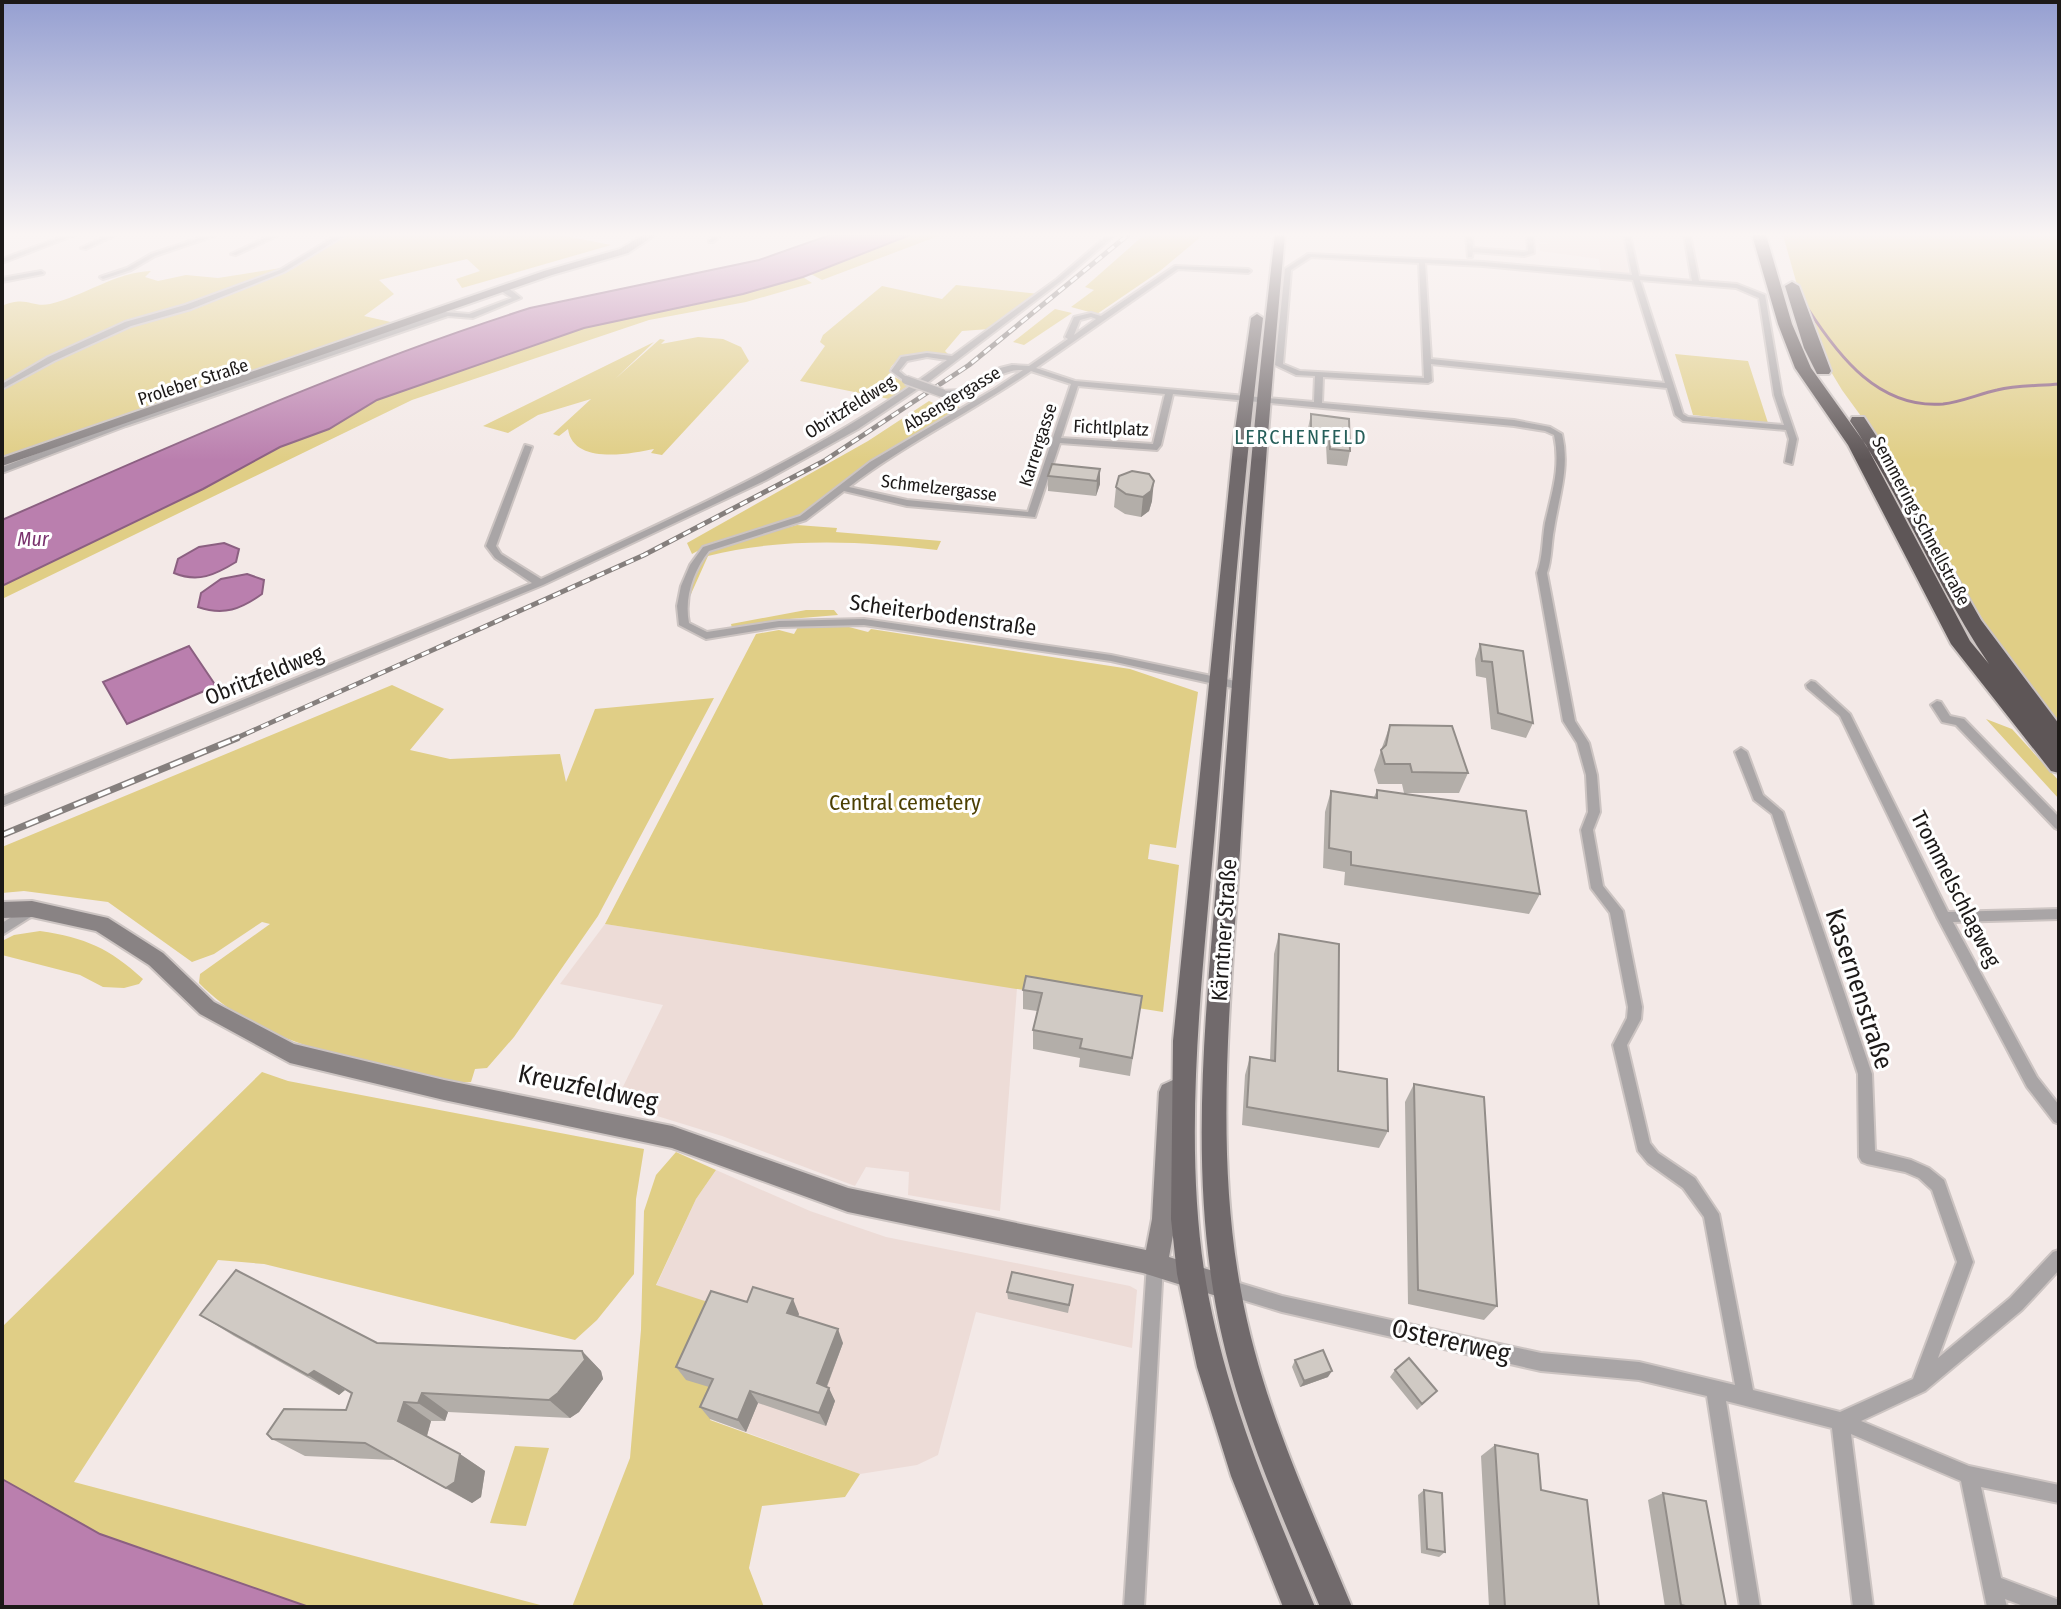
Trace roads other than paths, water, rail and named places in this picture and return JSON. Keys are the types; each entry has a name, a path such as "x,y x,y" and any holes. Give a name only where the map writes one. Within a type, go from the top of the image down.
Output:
{"highway":[{"name":"Semmering Schnellstraße","path":"1782,310 1803,368 1857,445 1961,644 2059,765"},
{"name":"Semmering Schnellstraße","path":"1800,310 1822,370 1887,462 1985,644 2017,690 2059,739"}],"main road":[{"name":"Proleber Straße","path":"2,462 443,310"},
{"name":"Kärntner Straße","path":"1261,310 1214,1108 1215,1163 1226,1287 1241,1362 1262,1426 1336,1607"},
{"name":"Kärntner Straße","path":"1268,310 1222,589 1218,683 1184,1085 1184,1219 1191,1274 1229,1429 1299,1607"},
{"name":"Kreuzfeldweg","path":"2,910 32,909 101,924 156,959 207,1008 290,1053 429,1087 672,1137 848,1200 909,1215 1155,1264 1191,1274"},
{"path":"1155,1264 1164,1219 1170,1092 1184,1085"},
{"name":"Ostererweg","path":"1191,1274 1226,1287"}],"street":[{"path":"2,387 51,359 128,324 177,310"},
{"name":"Proleber Straße","path":"2,470 123,424 447,314 470,316 485,310"},
{"path":"953,359 1019,310"},
{"name":"Absengergasse","path":"842,488 873,464 1030,369 1112,310"},
{"path":"1284,310 1279,365 1288,371 1424,382 1429,380 1425,310"},
{"path":"1646,310 1679,415 1686,419 1789,428"},
{"path":"1764,310 1778,395 1793,439 1789,462"},
{"name":"Obritzfeldweg","path":"953,359 927,355 904,359 895,371 906,380 942,393 974,391 1006,368 1030,369"},
{"name":"Obritzfeldweg","path":"2,802 540,583 819,448 953,359"},
{"path":"1429,361 1670,386"},
{"name":"Fichtlplatz","path":"1030,369 1075,383 1533,425 1553,431 1559,437 1560,493 1548,535 1549,557 1542,573 1569,721 1582,741 1595,803 1592,825 1587,830 1597,888 1616,911 1635,1007 1634,1019 1620,1045 1643,1146 1653,1158 1689,1183 1711,1214 1746,1398"},
{"path":"1318,405 1319,375"},
{"name":"Karrergasse","path":"1032,515 1075,383"},
{"name":"Fichtlplatz","path":"1056,440 1154,448 1169,392"},
{"path":"528,447 491,546 498,556 540,583"},
{"name":"Schmelzergasse","path":"842,488 907,503 1032,515"},
{"name":"Scheiterbodenstraße","path":"842,488 803,518 706,549 691,577 680,611 684,625 706,636 779,624 864,622 1111,658 1241,686"},
{"name":"Trommelschlagweg","path":"1811,685 1844,714 1944,917 2032,1082 2059,1117"},
{"path":"1937,705 1946,719 1960,722 2059,825"},
{"name":"Kasernenstraße","path":"1741,752 1758,797 1777,812 1865,1074 1867,1157 1906,1165 1924,1173 1938,1185 1965,1262 1919,1385"},
{"path":"2,930 32,909"},
{"path":"1944,917 2059,914"},
{"path":"1863,1607 1840,1421 1919,1385 2016,1304 2059,1258"},
{"path":"1134,1607 1155,1264"},
{"name":"Ostererweg","path":"1226,1287 1282,1304 1541,1362 1639,1371 1715,1389 1840,1421 1969,1475 2059,1494"},
{"path":"1715,1389 1750,1607"},
{"path":"1969,1475 1997,1607"},
{"path":"1992,1585 2053,1607"}],"water":[{"name":"Mur","path":"524,310 668,310 584,328 377,400 329,429 280,447 203,489 2,586 2,520 329,380"},
{"path":"224,543 239,549 236,562 206,576 174,573 178,559 199,547"},
{"path":"247,574 264,580 262,594 239,607 224,611 198,607 201,593 221,579"},
{"path":"189,646 216,686 127,724 103,682"},
{"path":"2,1479 100,1534 309,1607 2,1607"}],"waterway":[{"path":"1809,310 1847,361 1880,389 1899,398 1943,404 2005,388 2059,384"}],"railway":[{"path":"232,740 644,555 824,461 969,365 1036,310"},
{"path":"2,835 237,738"}],"district":[{"name":"LERCHENFELD","path":"1301,437"}],"park label":[{"name":"Central cemetery","path":"905,802"}]}
